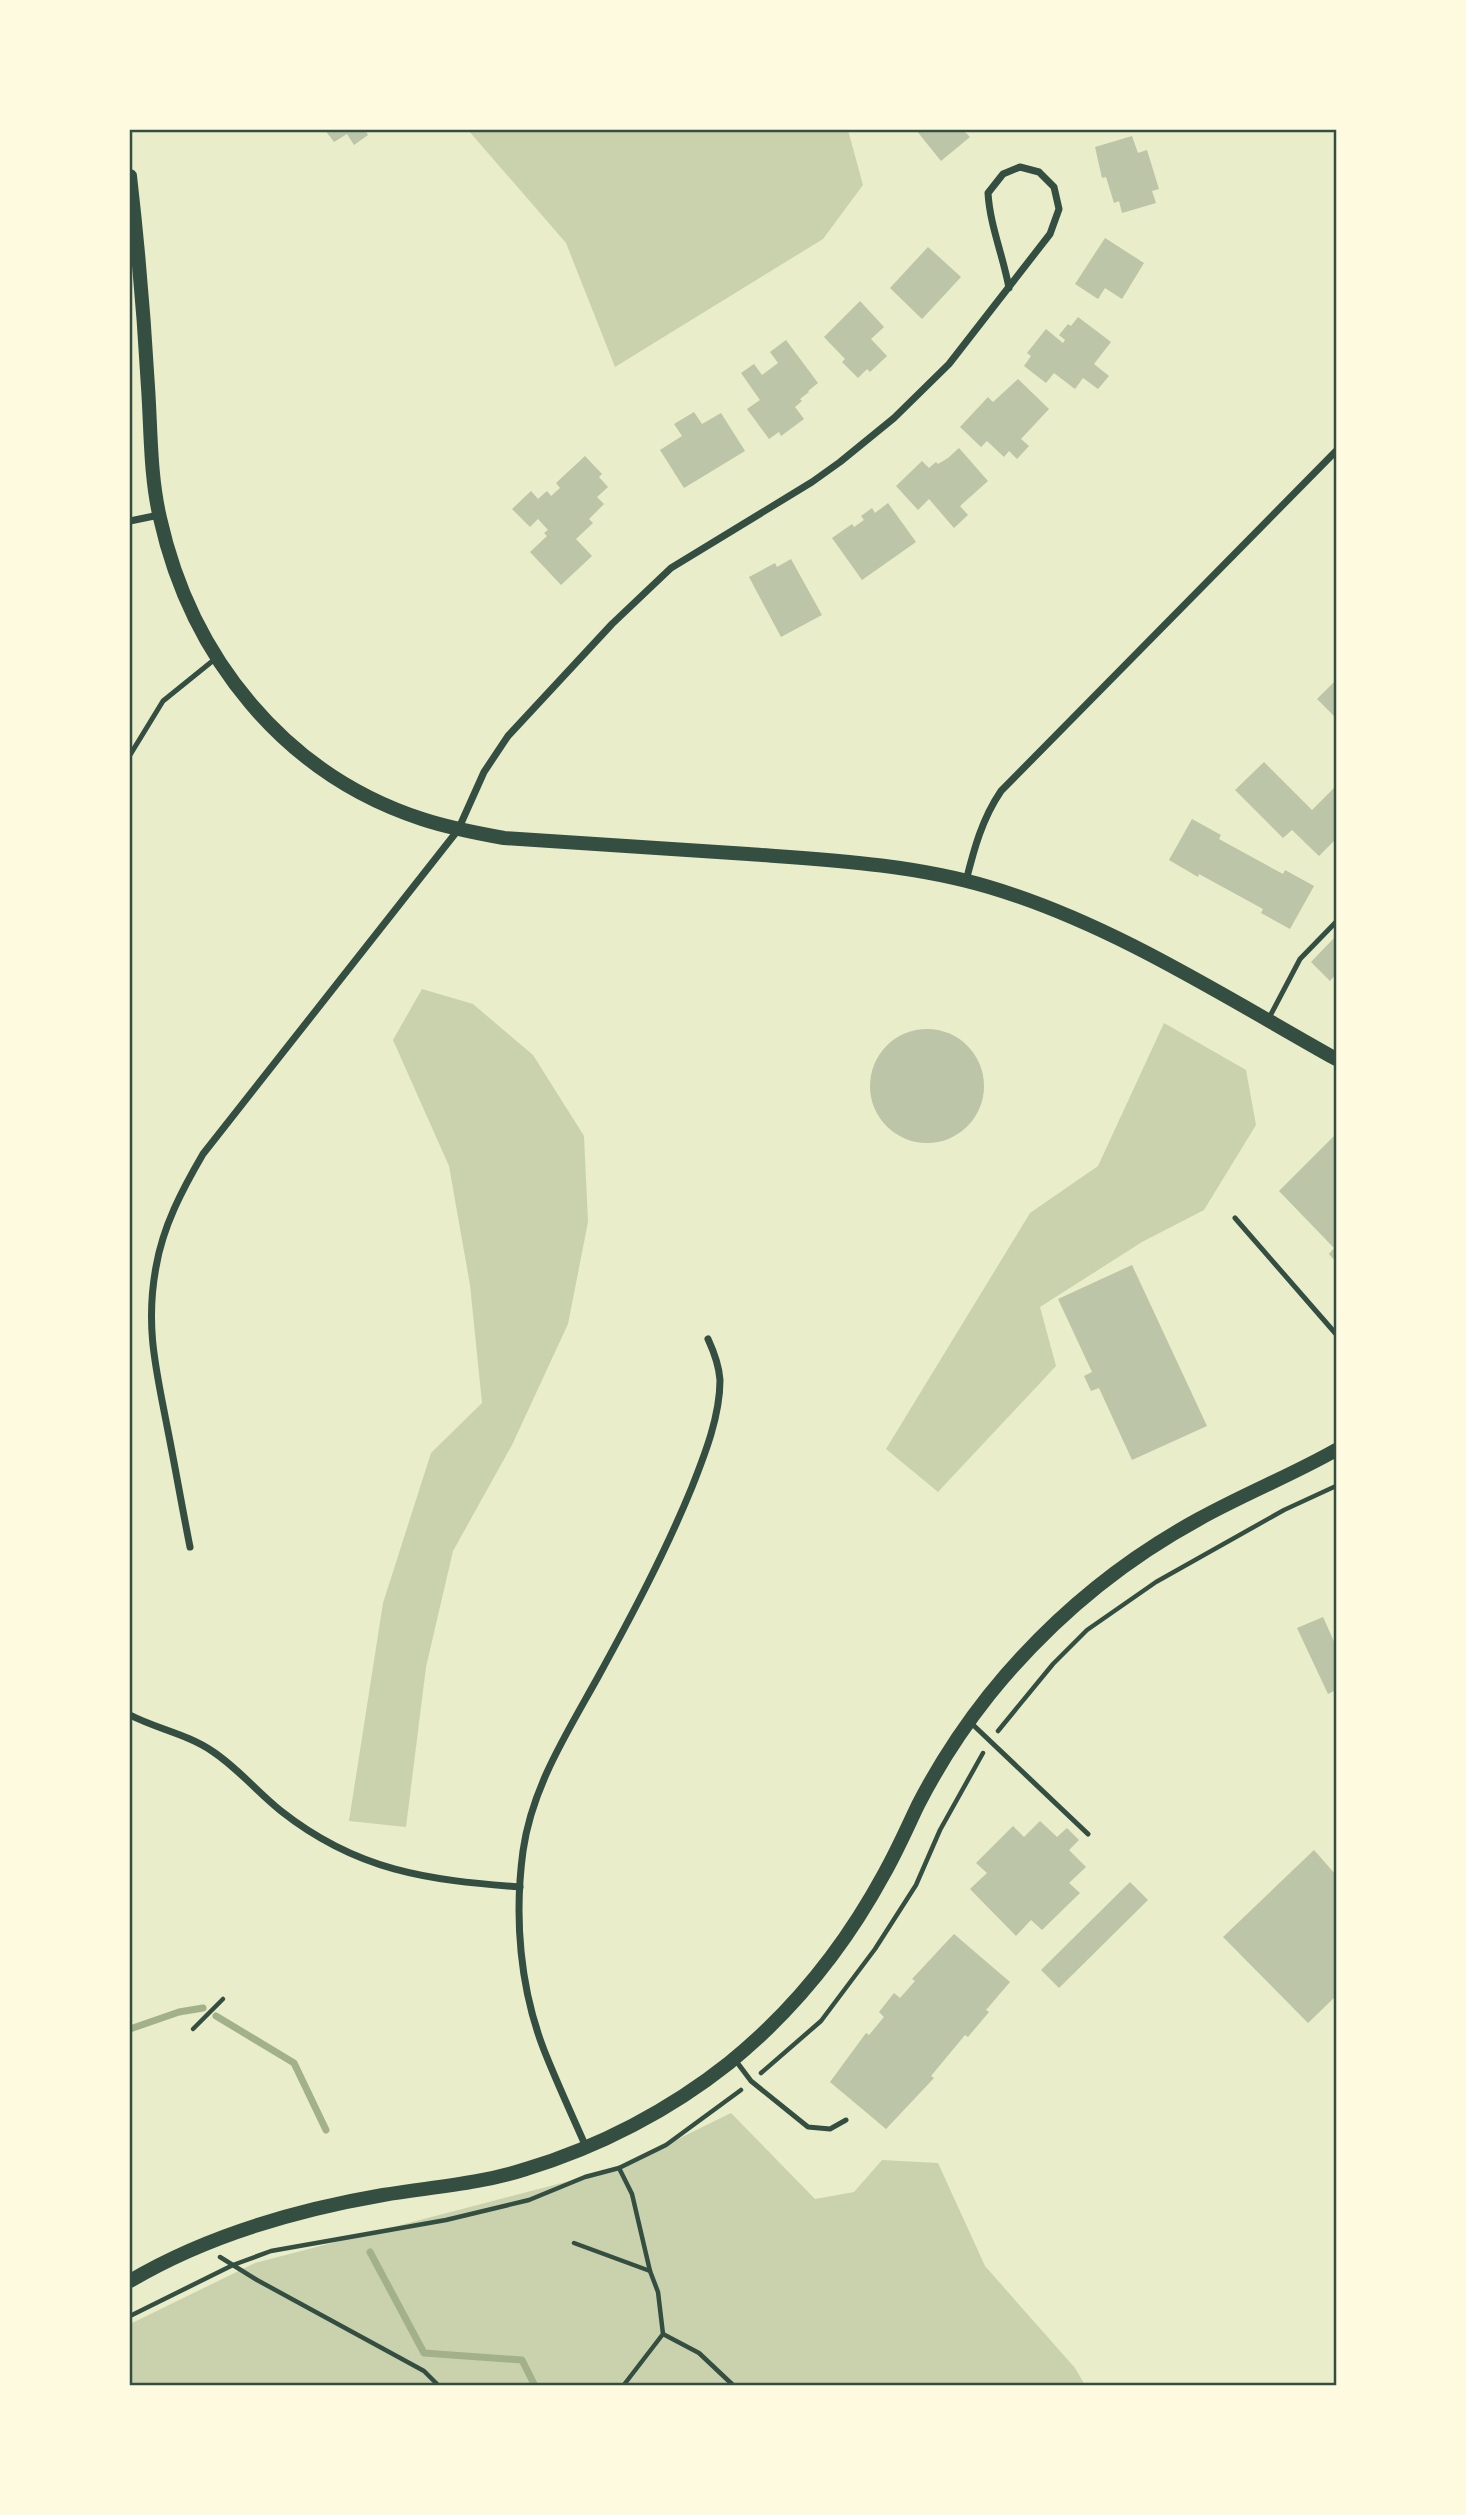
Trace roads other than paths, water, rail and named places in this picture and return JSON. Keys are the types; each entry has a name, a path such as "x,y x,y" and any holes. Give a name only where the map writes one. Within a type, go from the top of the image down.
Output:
{"main road":[{"path":"130,176 159,516 172,568 187,606 216,658 253,708 312,762 346,785 382,804 458,830 504,838 849,861 920,871 965,881 1037,903 1084,922 1336,1059"},
{"path":"130,2281 160,2263 242,2230 326,2206 463,2184 526,2169 586,2147 634,2125 687,2094 734,2059 776,2022 813,1980 851,1929 885,1874 920,1801 952,1747 989,1696 1035,1642 1087,1594 1136,1557 1202,1517 1336,1450"}],"street":[{"path":"190,1547 152,1347 153,1293 156,1266 167,1227 182,1189 203,1154 458,830 484,772 508,736 612,624 671,569 812,482 894,418 949,364 1009,288 1049,234 1059,209 1054,187 1038,172 1020,167 1003,174 988,193 989,218 1003,255 1009,288"},
{"path":"965,881 987,812 1001,791 1336,451"},
{"path":"130,521 159,516"},
{"path":"586,2147 544,2049 524,1976 520,1938 523,1851 532,1809 547,1770 650,1581 676,1527 705,1455 717,1410 720,1379 716,1357 708,1339"},
{"path":"130,1716 180,1734 211,1750 234,1767 281,1811 319,1837 360,1858 403,1873 448,1882 520,1887"}],"lane":[{"path":"130,755 163,701 216,658"},
{"path":"1267,1020 1300,959 1336,922"},
{"path":"1235,1218 1336,1334"},
{"path":"970,1722 1088,1835"},
{"path":"734,2059 751,2081 808,2127 830,2129 846,2120"}],"waterway":[{"path":"130,2029 179,2012 203,2008"},
{"path":"216,2016 294,2063 326,2130"},
{"path":"370,2252 424,2353 522,2360 535,2386"}]}
